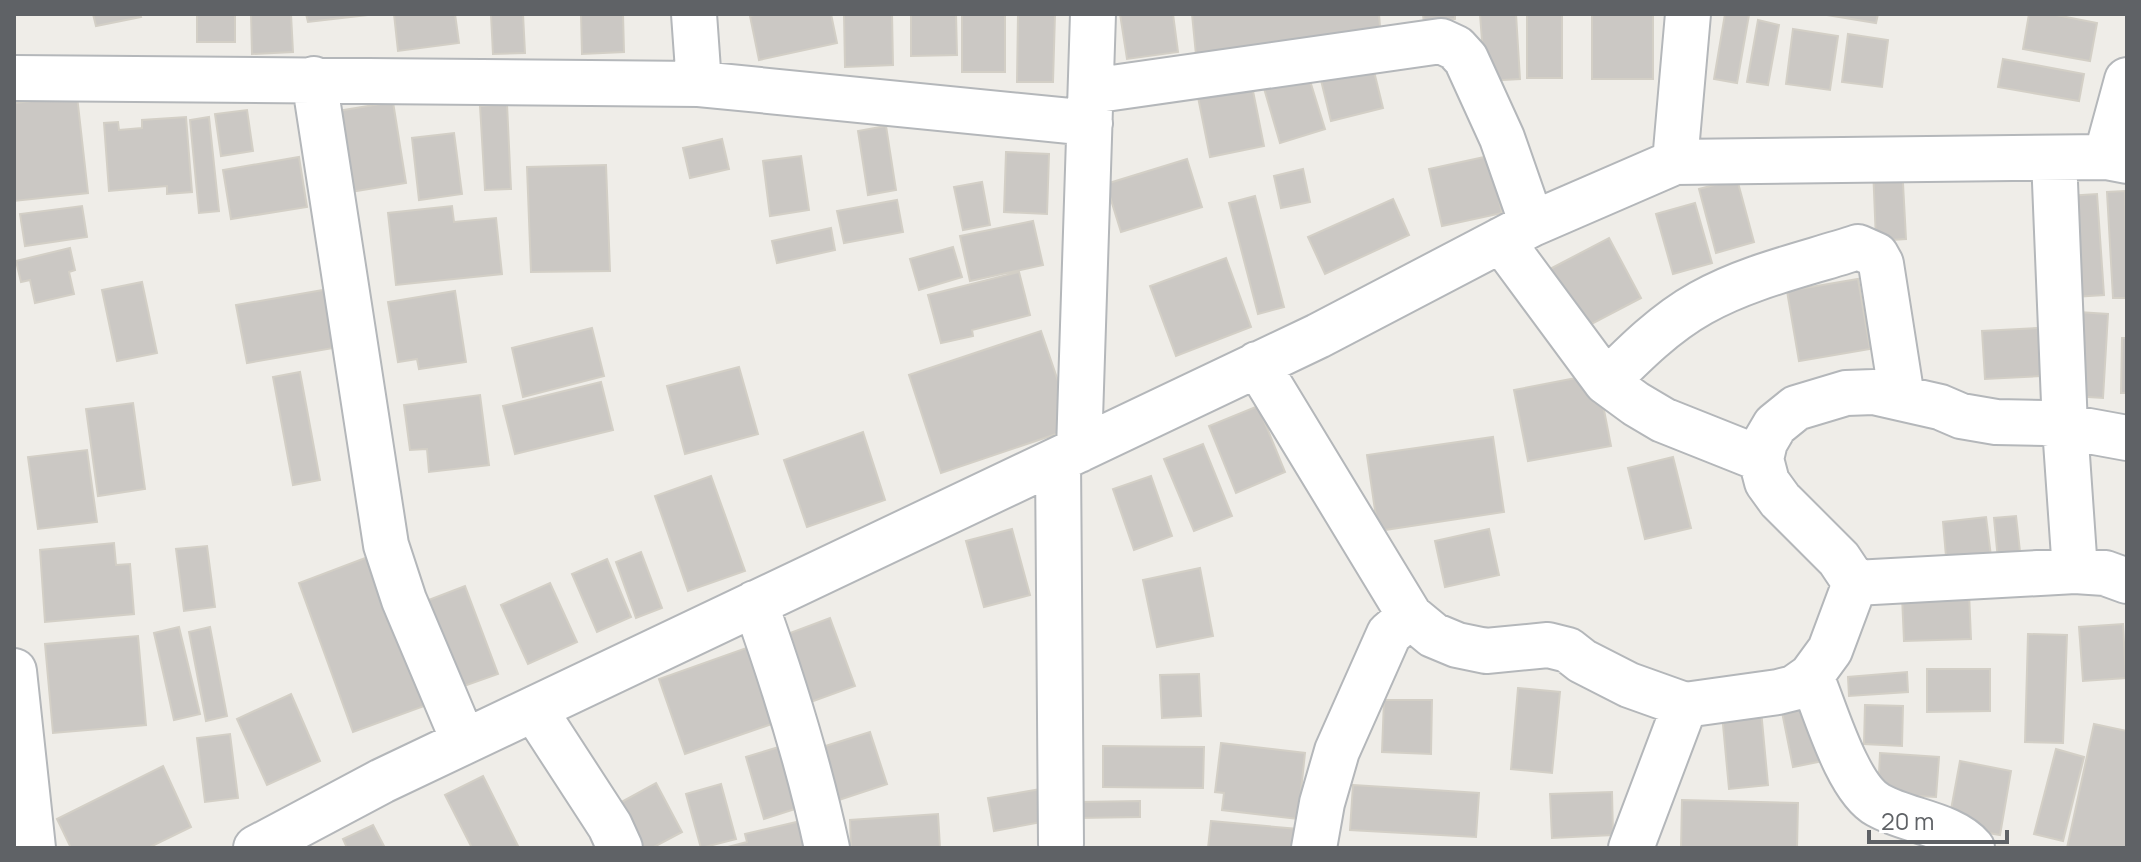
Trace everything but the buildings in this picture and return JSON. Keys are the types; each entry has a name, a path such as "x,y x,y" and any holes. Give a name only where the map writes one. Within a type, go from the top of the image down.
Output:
{"street":[{"path":"694,14 699,84"},
{"path":"1061,844 1069,455 1091,107 1093,14"},
{"path":"1675,162 1688,14"},
{"path":"14,78 699,84 1091,107 1441,41 1456,48 1466,59 1502,138 1516,232 1606,382 1663,420 1761,459"},
{"path":"314,79 386,545 404,600 464,742"},
{"path":"256,848 382,781 1318,336 1516,232 1675,162 2116,159 2127,80"},
{"path":"2054,158 2065,427 2075,571"},
{"path":"1606,382 1646,343 1701,303 1761,277 1858,247 1876,255 1881,264 1902,398"},
{"path":"1257,364 1410,616 1433,635 1457,645 1486,651 1548,645 1568,650 1582,661 1629,685 1685,705 1778,692 1794,688 1811,676 1830,650 1855,583"},
{"path":"1855,583 1839,559 1780,500 1767,482 1761,459 1765,442 1775,425 1796,408 1846,393 1874,392 1940,407 1961,416 1996,422 2045,423 2127,438"},
{"path":"1855,583 2075,571 2105,573 2127,581"},
{"path":"755,603 790,701 815,789 827,848"},
{"path":"1314,848 1322,803 1337,751 1389,634 1410,616"},
{"path":"14,671 33,848"},
{"path":"1811,676 1854,781 1875,804 1962,836 1972,848"},
{"path":"1631,848 1685,705"},
{"path":"534,709 610,826 620,848"}]}
